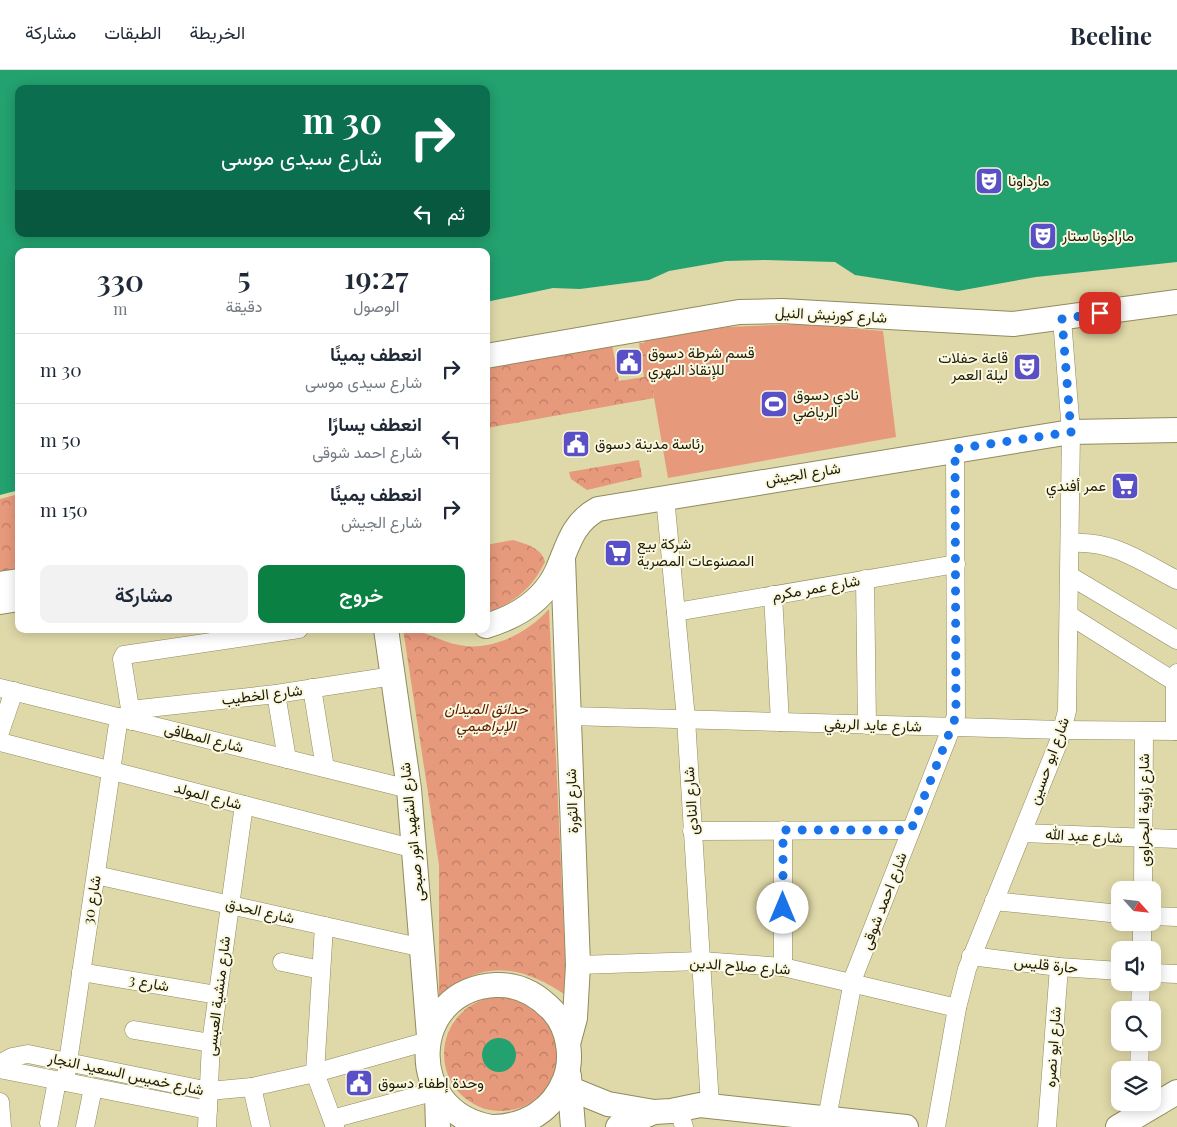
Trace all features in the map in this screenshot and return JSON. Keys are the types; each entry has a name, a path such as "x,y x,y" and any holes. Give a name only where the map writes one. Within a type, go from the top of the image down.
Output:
{"street":[{"name":"شارع كورنيش النيل","path":"490,355 739,312 782,311 989,324 1062,319 1177,302"},
{"name":"شارع ابو حسين","path":"936,1127 957,1008 971,956 1063,730 1068,700 1071,432 1062,319"},
{"name":"شارع الجيش","path":"490,625 502,621 534,602 551,581 574,528 588,514 609,506 955,449 1071,432 1177,430"},
{"name":"شارع احمد شوقى","path":"827,1118 852,983 953,727 957,705 955,449"},
{"name":"شارع النادى","path":"665,497 686,719 710,1105"},
{"path":"1070,543 1088,542 1106,545 1177,580"},
{"name":"شارع الثورة","path":"563,556 578,965 569,1066 573,1127"},
{"name":"شارع عمر مكرم","path":"676,612 956,564"},
{"path":"1070,576 1177,640"},
{"path":"865,579 867,724"},
{"path":"0,584 15,582"},
{"path":"773,595 780,722"},
{"path":"0,602 15,600"},
{"path":"1069,615 1176,677 1176,731"},
{"name":"شارع 30","path":"49,1123 68,1061 112,770 127,716 122,659 124,654 271,633"},
{"name":"شارع الشهيد انور صبحى","path":"387,633 409,789 429,1038"},
{"name":"شارع الخطيب","path":"127,716 394,676"},
{"path":"312,688 325,768"},
{"path":"0,732 7,690"},
{"name":"شارع المطافى","path":"7,690 127,716 287,759 409,789"},
{"path":"276,694 287,759"},
{"name":"شارع عايد الريفي","path":"569,716 1063,730 1176,731"},
{"name":"شارع زاوية البحراوى","path":"1143,881 1144,731"},
{"name":"شارع المولد","path":"0,742 415,849"},
{"name":"شارع منشية العبسى","path":"208,1119 211,1043 244,805"},
{"path":"692,830 911,830"},
{"path":"782,967 783,830"},
{"name":"شارع عبد الله","path":"1022,833 1177,840"},
{"name":"شارع الحدق","path":"96,875 423,948"},
{"path":"994,901 1111,913"},
{"path":"1161,916 1177,917"},
{"path":"324,926 315,1073 334,1123 436,1093"},
{"name":"حارة قليس","path":"971,956 1059,967 1111,970"},
{"name":"شارع صلاح الدين","path":"578,965 701,961 782,967 957,1008"},
{"path":"282,962 321,970"},
{"name":"شارع ابو نصره","path":"1047,1127 1059,967"},
{"name":"شارع 3","path":"81,972 217,994"},
{"path":"1161,973 1177,974"},
{"path":"438,1127 436,1093 427,1066 429,1038 445,1008 457,998 471,990 486,986 502,985 532,994 545,1003 556,1015 569,1066 608,1104 682,1118 700,1105 710,1105 797,1121 827,1118 906,1127"},
{"path":"134,1030 211,1043"},
{"name":"شارع خميس السعيد النجار","path":"0,1064 12,1056 28,1054 209,1091 252,1087 315,1073 429,1038"},
{"path":"436,1093 446,1105 467,1120 493,1127 519,1124 542,1111 559,1091 569,1066"},
{"name":"شارع خميس السعيد النجار","path":"0,1069 92,1088 208,1119"},
{"path":"252,1087 261,1127"},
{"path":"86,1127 92,1088"},
{"path":"1134,1118 1177,1092"},
{"path":"618,1127 654,1112"}],"green space":[{"name":"نادي دسوق الرياضي","path":"799,324 883,331 896,437 668,478 644,340 727,327"},
{"path":"639,343 645,343 654,398 490,427 490,364 612,345 619,381 644,377"},
{"path":"639,460 642,477 587,490 571,479 569,472"},
{"path":"15,495 15,572 0,574 0,499"},
{"path":"513,540 537,550 541,553 545,562 528,588 513,600 490,612 490,544"},
{"name":"حدائق الميدان الإبراهيمي","path":"549,609 567,996 534,978 518,972 502,970 470,976 439,998 439,865 404,633 423,633 459,645 484,646 509,638 541,617"},
{"path":"501,997 523,1002 541,1014 553,1032 558,1054 553,1076 541,1094 523,1106 501,1111 479,1106 461,1094 449,1076 444,1054 449,1032 461,1014 479,1002"}],"shaded area":[{"path":"0,70 1177,70 1177,262 1036,277 958,291 855,275 835,262 726,261 669,271 649,280 580,289 553,288 490,301 490,248 15,248 15,491 0,495"},
{"path":"499,1038 511,1043 516,1055 511,1067 499,1072 487,1067 482,1055 487,1043"}],"place":[{"name":"مارداونا","path":"989,181"},
{"name":"مارادونا ستار","path":"1043,236"},
{"name":"قسم شرطة دسوق للإنقاذ النهري","path":"629,362"},
{"name":"قاعة حفلات ليلة العمر","path":"1027,367"},
{"name":"نادي دسوق الرياضي","path":"774,404"},
{"name":"رئاسة مدينة دسوق","path":"576,444"},
{"name":"عمر أفندي","path":"1125,486"},
{"name":"شركة بيع المصنوعات المصرية","path":"618,553"},
{"name":"وحدة إطفاء دسوق","path":"359,1083"}],"route":[{"path":"783,908 783,830 911,830 956,716 955,449 1071,432 1062,319 1100,313"}]}
